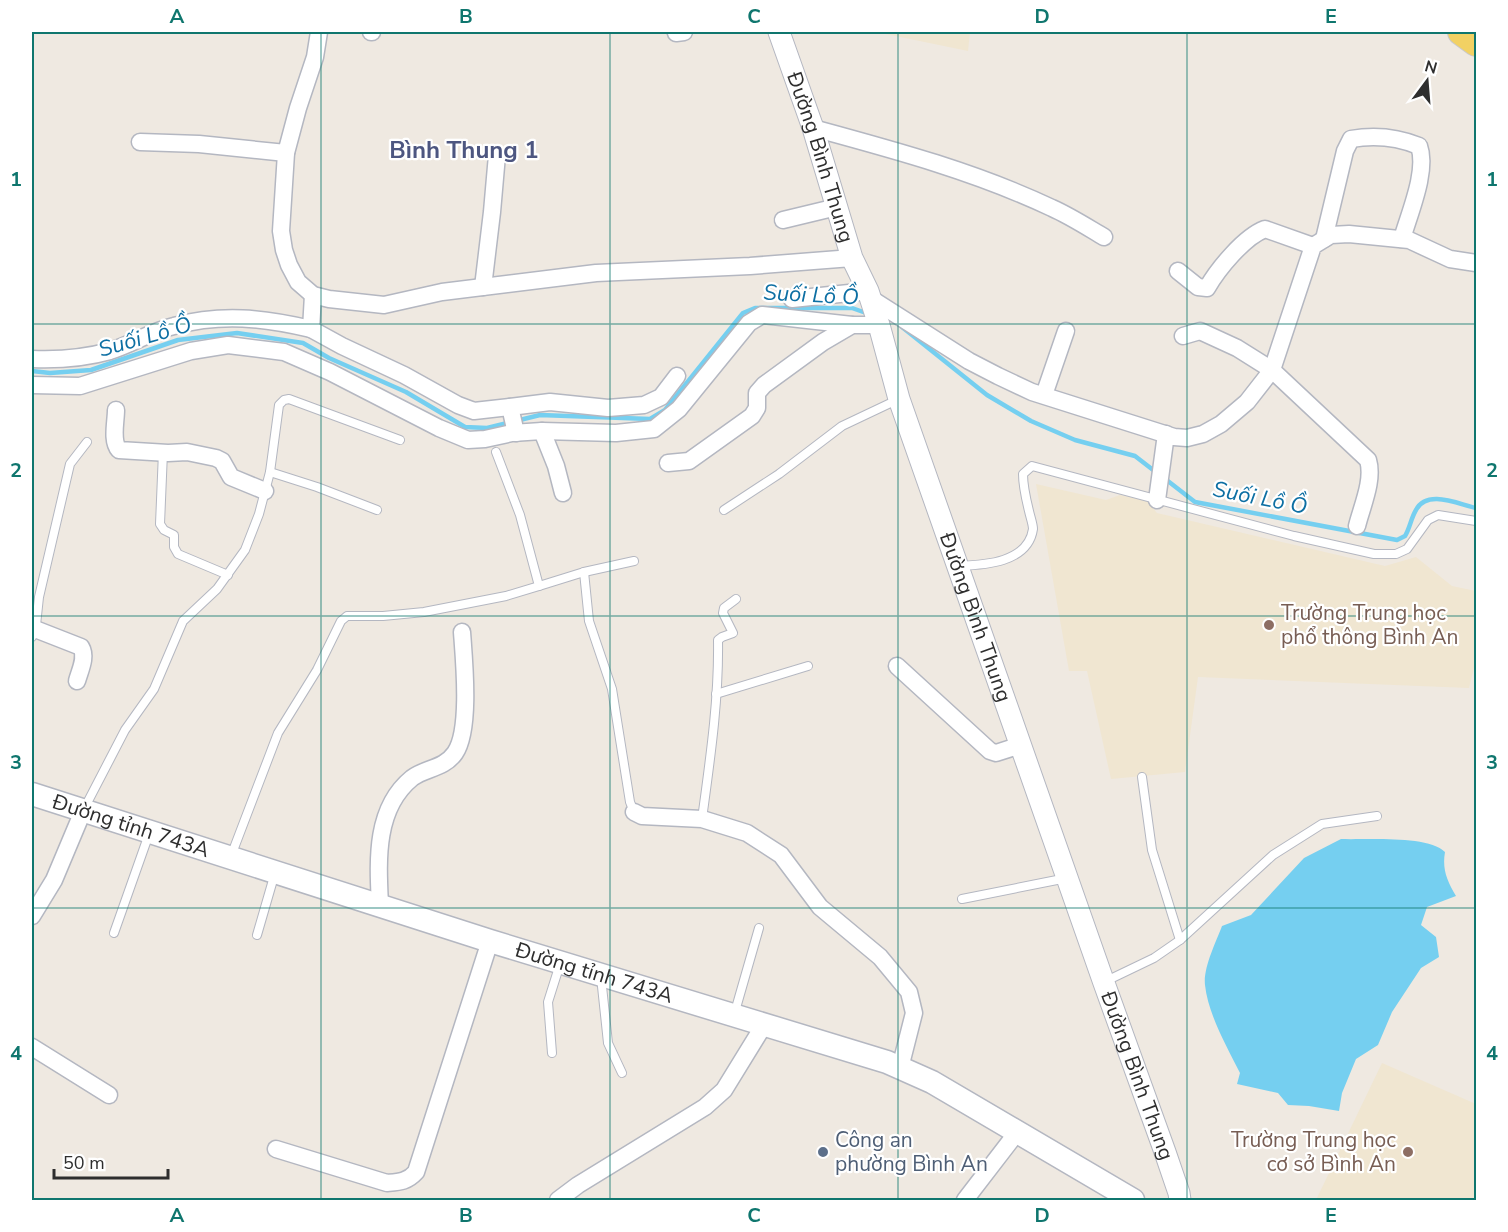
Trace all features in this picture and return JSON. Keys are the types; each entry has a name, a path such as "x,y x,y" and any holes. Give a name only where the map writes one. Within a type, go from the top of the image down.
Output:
{"main road":[{"path":"1461,32 1476,43"},
{"name":"Đường tỉnh 743A","path":"32,795 380,906 887,1062 932,1082 1133,1200"}],"street":[{"path":"319,32 315,57 286,153 281,231 284,250 298,282 313,295 384,305 442,292 596,273 750,266 852,258"},
{"name":"Đường Bình Thung","path":"779,32 813,128 852,258 873,307 899,399 1104,983 1166,1152 1180,1200"},
{"path":"813,128 924,159 968,174 1051,207 1104,237"},
{"path":"792,299 873,307 998,376 1044,395 1166,434 1187,438 1203,434 1221,424 1247,402 1272,370 1318,243 1345,151 1351,139 1368,136 1405,140 1419,146 1423,157 1418,185 1402,239"},
{"path":"140,142 200,144 286,153"},
{"path":"483,287 497,155"},
{"path":"783,220 837,207"},
{"path":"1178,272 1198,287 1207,288 1215,274 1255,232 1264,229 1318,243 1331,235 1349,234 1409,240 1450,259 1476,263"},
{"path":"311,328 313,295"},
{"path":"668,463 689,461 752,416 757,408 757,393 764,385 823,342 852,325 873,307"},
{"path":"32,385 80,386 191,351 228,345 284,352 330,372 438,428 468,440 485,440 516,433 542,431 616,433 654,429 679,409 749,323 762,315 852,325"},
{"path":"32,359 78,357 110,351 173,326 213,318 270,320 311,328 458,405 474,411 510,409 550,402 608,408 644,405 661,397 677,376"},
{"path":"1044,395 1066,331"},
{"path":"1183,336 1200,331 1238,348 1272,370 1368,460 1370,476 1357,526"},
{"path":"510,409 516,433"},
{"path":"116,410 115,440 119,450 187,452 216,458 222,461 231,477 265,490"},
{"path":"542,431 556,466 563,493"},
{"path":"1159,494 1166,434"},
{"path":"380,906 379,845 387,815 394,800 398,792 414,777 446,762 454,754 460,742 463,723 464,677 462,632"},
{"path":"33,633 81,646 84,651 76,681"},
{"path":"897,666 990,751 996,753 1021,745"},
{"path":"32,916 54,880 83,811"},
{"path":"634,812 642,816 702,819 747,833 781,855 820,907 880,957 909,992 914,1013 900,1068"},
{"path":"276,1149 387,1183 410,1179 416,1172 490,940"},
{"path":"558,1200 578,1185 705,1107 724,1090 764,1025"},
{"path":"32,1047 110,1095"},
{"path":"965,1200 1018,1131"}],"lane":[{"path":"83,811 119,739 154,689 183,621 228,575 245,550 259,514 270,472 279,405 289,399 400,440"},
{"path":"724,510 779,474 842,426 899,399"},
{"path":"33,633 39,597 70,464 87,442"},
{"path":"163,452 160,524 164,530 174,536 174,547 178,554 228,575"},
{"path":"496,452 520,515 539,586"},
{"path":"959,566 991,565 1016,554 1027,543 1033,529 1023,487 1023,474 1032,466 1159,494 1293,536 1374,554 1396,554 1407,549 1428,519 1438,515 1476,521"},
{"path":"270,472 377,510"},
{"path":"230,858 278,733 317,670 341,621 347,616 383,616 424,612 495,598 584,572 634,561"},
{"path":"584,572 589,621 612,689 630,802 634,812"},
{"path":"702,819 716,694 718,640 733,633 723,613 724,608 736,599"},
{"path":"716,694 808,666"},
{"path":"1142,777 1152,850 1180,940"},
{"path":"1104,983 1154,958 1180,940 1273,855 1322,824 1377,816"},
{"path":"114,933 150,832"},
{"path":"256,935 276,873"},
{"path":"962,899 1067,878"},
{"path":"734,1015 759,928"},
{"path":"552,1053 549,1002 561,961"},
{"path":"600,973 608,1043 622,1073"}],"shaded area":[{"path":"876,32 970,32 968,51"},
{"name":"Trường Trung học phổ thông Bình An","path":"1036,484 1106,500 1120,495 1147,501 1157,513 1385,566 1416,557 1452,586 1476,591 1476,660 1469,688 1198,677 1185,772 1111,779 1087,671 1069,671"},
{"name":"Trường Trung học cơ sở Bình An","path":"1382,1063 1476,1104 1476,1200 1316,1200"}],"water":[{"path":"1341,839 1411,841 1437,847 1445,852 1446,875 1456,896 1427,907 1421,925 1436,937 1439,957 1421,968 1392,1012 1378,1045 1356,1059 1342,1093 1339,1111 1288,1105 1278,1093 1237,1084 1240,1073 1214,1019 1207,996 1205,978 1222,926 1251,915 1304,858"}],"waterway":[{"name":"Suối Lồ Ồ","path":"32,371 50,373 91,370 178,340 237,333 303,343 329,358 406,392 465,427 487,428 540,415 650,419 665,410 743,313 755,308 852,308 869,314"},
{"name":"Suối Lồ Ồ","path":"902,327 987,395 1031,421 1075,440 1135,456 1157,473"},
{"name":"Suối Lồ Ồ","path":"1164,478 1195,502 1397,540 1405,536 1416,510 1427,500 1452,501 1476,508"}],"place":[{"name":"Trường Trung học phổ thông Bình An","path":"1269,625"},
{"name":"Công an phường Bình An","path":"823,1152"},
{"name":"Trường Trung học cơ sở Bình An","path":"1408,1152"}],"district":[{"name":"Bình Thung 1","path":"464,150"}]}
